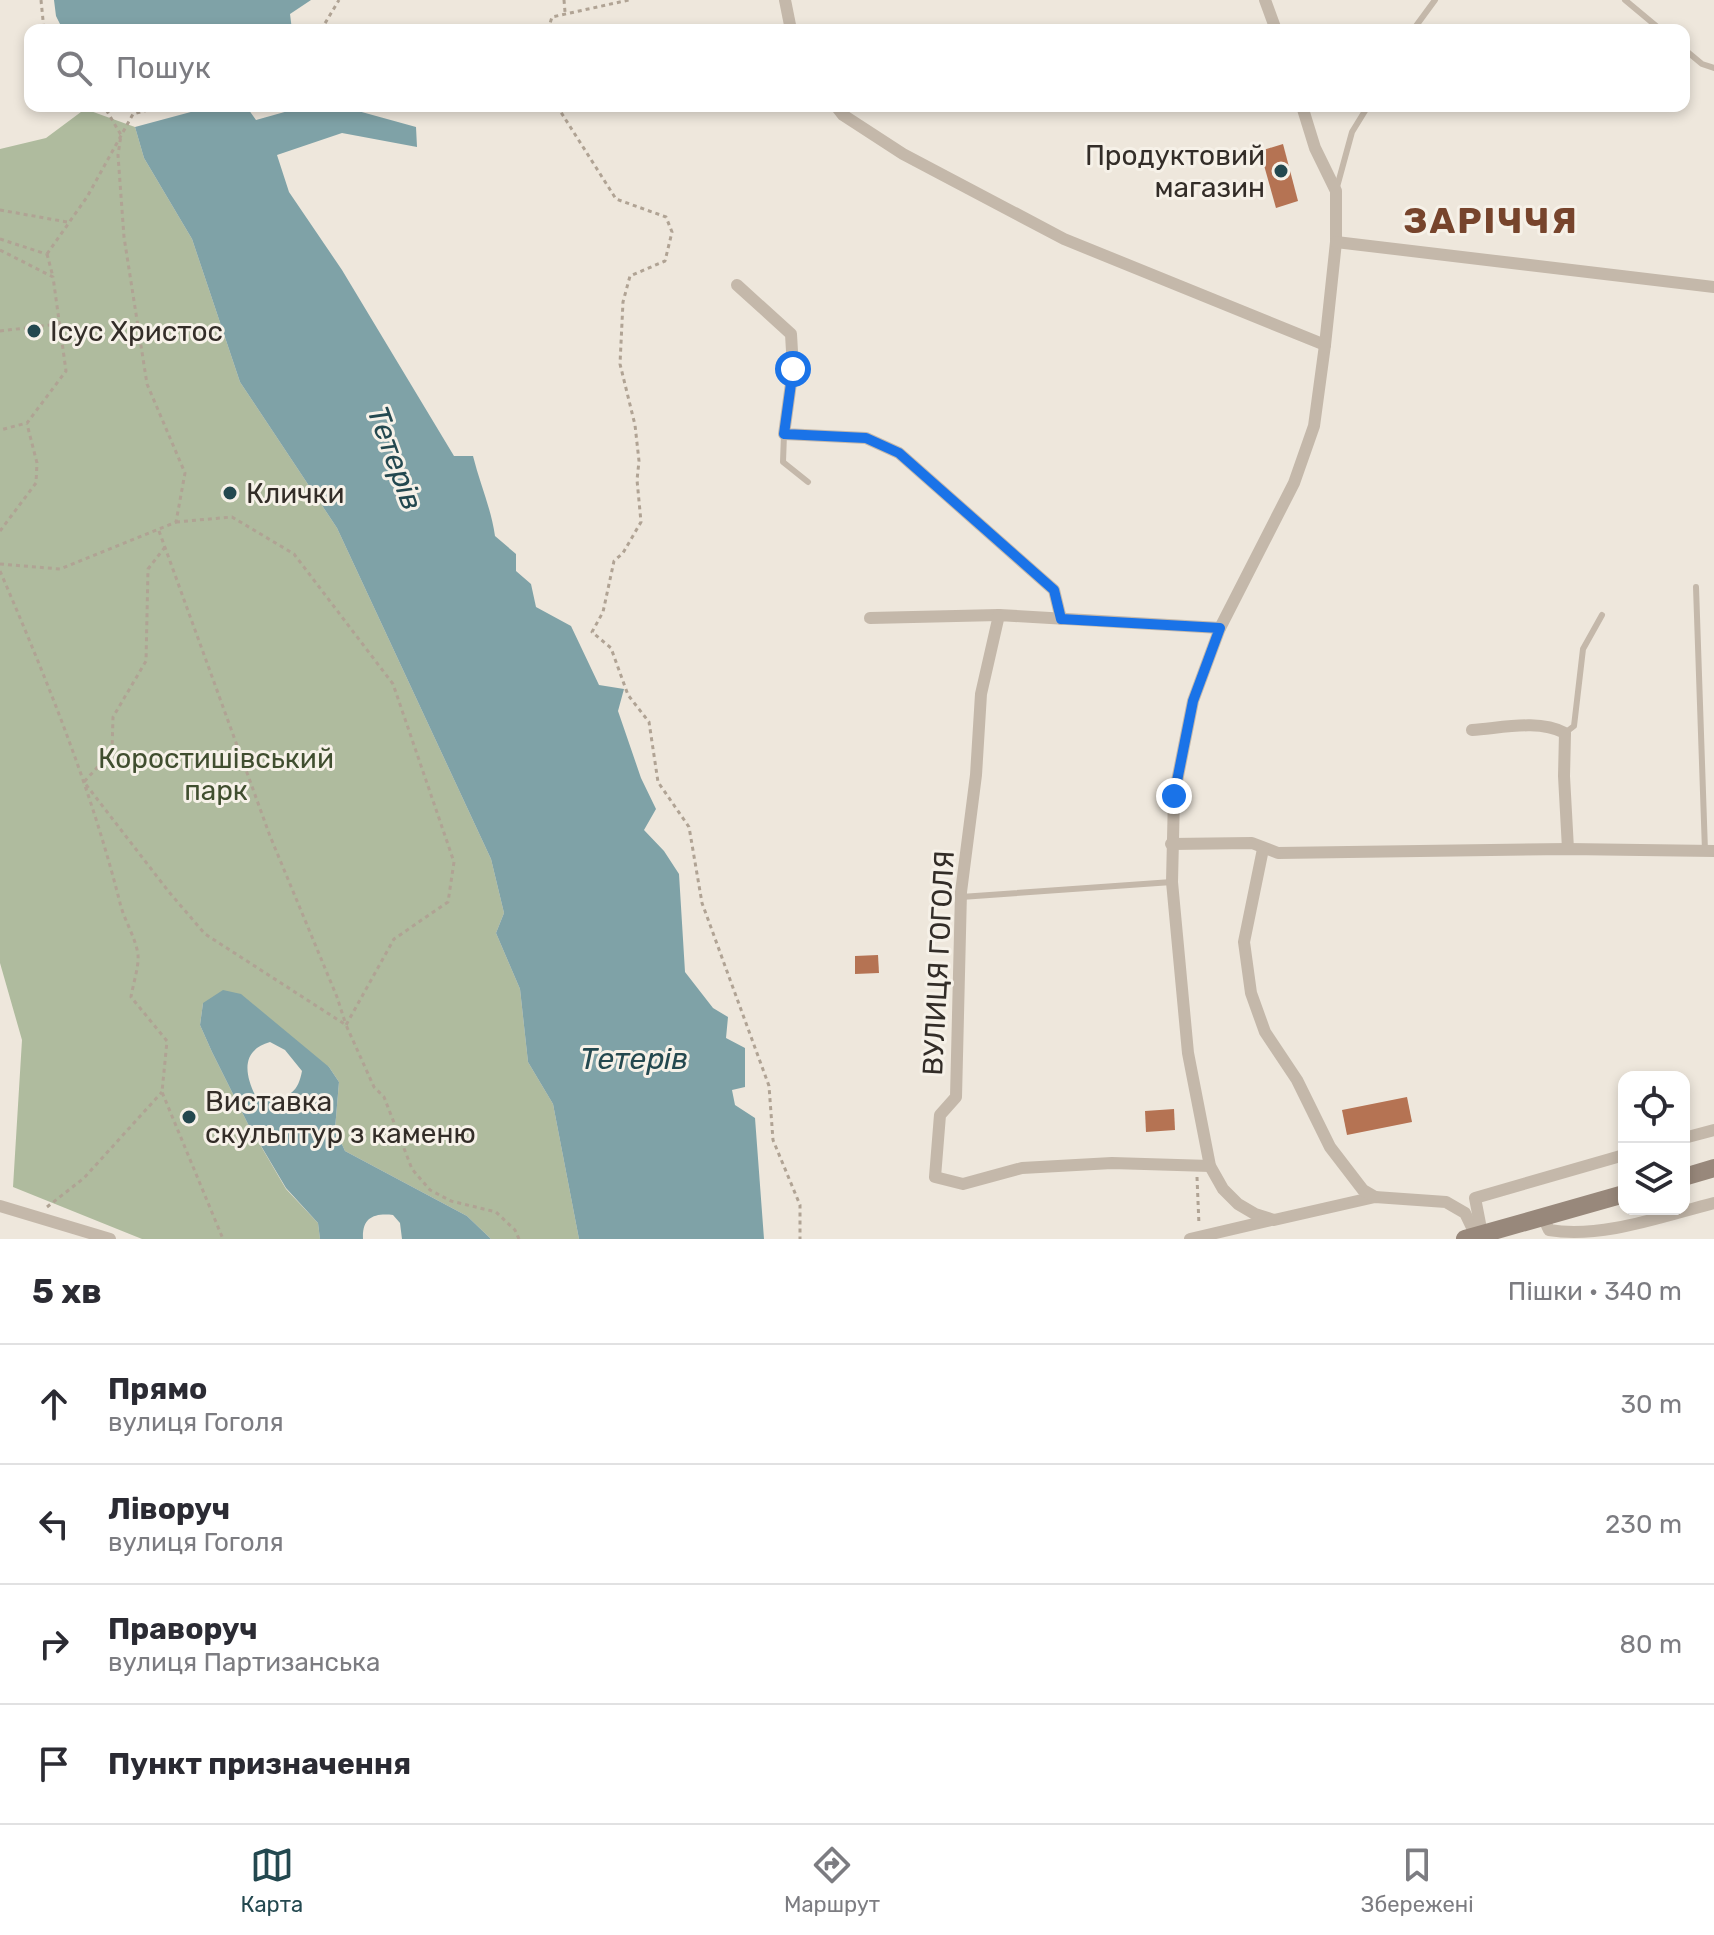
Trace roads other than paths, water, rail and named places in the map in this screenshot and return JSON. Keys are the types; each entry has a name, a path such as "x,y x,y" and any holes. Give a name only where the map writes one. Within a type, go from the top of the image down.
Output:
{"main road":[{"path":"1690,1175 1714,1168"},
{"path":"1474,1236 1618,1196"}],"street":[{"path":"785,0 790,24"},
{"path":"1265,0 1274,24"},
{"path":"841,112 903,154 1064,239 1325,345"},
{"path":"1274,1220 1238,1204 1203,1166 1188,1053 1171,844 1174,796 1193,701 1220,628 1294,483 1314,426 1336,242 1336,191 1315,148 1304,112"},
{"path":"1336,242 1714,287"},
{"path":"737,285 791,334 793,369 784,434 866,438 899,453 1054,590 1061,619"},
{"path":"870,618 999,615 1220,628"},
{"name":"ВУЛИЦЯ ГОГОЛЯ","path":"999,615 981,694 976,775 961,897 956,1097 940,1115 935,1177 963,1184 1022,1168 1112,1163 1203,1166"},
{"path":"1472,730 1524,726 1554,727 1565,733 1568,849"},
{"path":"1171,844 1252,843 1278,853 1568,849 1709,851"},
{"path":"1263,849 1244,942 1251,993 1265,1032 1297,1080 1330,1147 1363,1190 1375,1197"},
{"path":"1690,1136 1714,1130"},
{"path":"1474,1236 1475,1198 1618,1157"},
{"path":"1195,1238 1375,1197 1446,1202 1465,1213 1474,1236"},
{"path":"1543,1217 1549,1230 1566,1238 1595,1237 1633,1230 1714,1203"},
{"path":"0,1206 110,1239"}],"lane":[{"path":"1417,24 1435,0"},
{"path":"1625,0 1654,24"},
{"path":"1690,54 1702,64 1714,68"},
{"path":"1336,191 1352,132 1364,112"},
{"path":"784,434 783,462 808,482"},
{"path":"1696,587 1709,851"},
{"path":"1565,733 1574,726 1583,649 1602,615"},
{"path":"961,897 1172,882"}],"water":[{"path":"54,0 311,0 290,14 291,24 60,24"},
{"name":"Тетерів","path":"191,112 250,112 256,120 285,112 362,112 416,127 417,147 342,133 277,155 289,192 342,270 454,456 473,456 495,536 516,554 516,571 531,584 536,607 571,626 599,685 624,689 618,711 641,778 656,809 644,830 664,851 679,874 685,972 713,1008 728,1017 726,1038 745,1048 745,1087 732,1090 735,1105 755,1118 764,1239 579,1239 553,1104 528,1062 520,989 496,933 504,913 491,859 337,528 240,382 192,239 144,158 135,127"},
{"path":"223,990 241,994 329,1067 339,1082 335,1129 345,1151 467,1216 491,1239 402,1239 400,1223 393,1215 386,1215 370,1218 364,1226 363,1239 320,1239 318,1223 286,1188 248,1124 212,1052 200,1025 203,1003","holes":["270,1042 285,1050 302,1071 296,1088 289,1095 271,1102 255,1095 249,1078 250,1056 254,1050"]}],"place":[{"name":"Продуктовий магазин","path":"1281,171"},
{"name":"Ісус Христос","path":"34,331"},
{"name":"Клички","path":"230,493"},
{"name":"Виставка скульптур з каменю","path":"189,1117"}],"district":[{"name":"ЗАРІЧЧЯ","path":"1491,220"}],"park label":[{"name":"Коростишівський парк","path":"216,774"}]}
